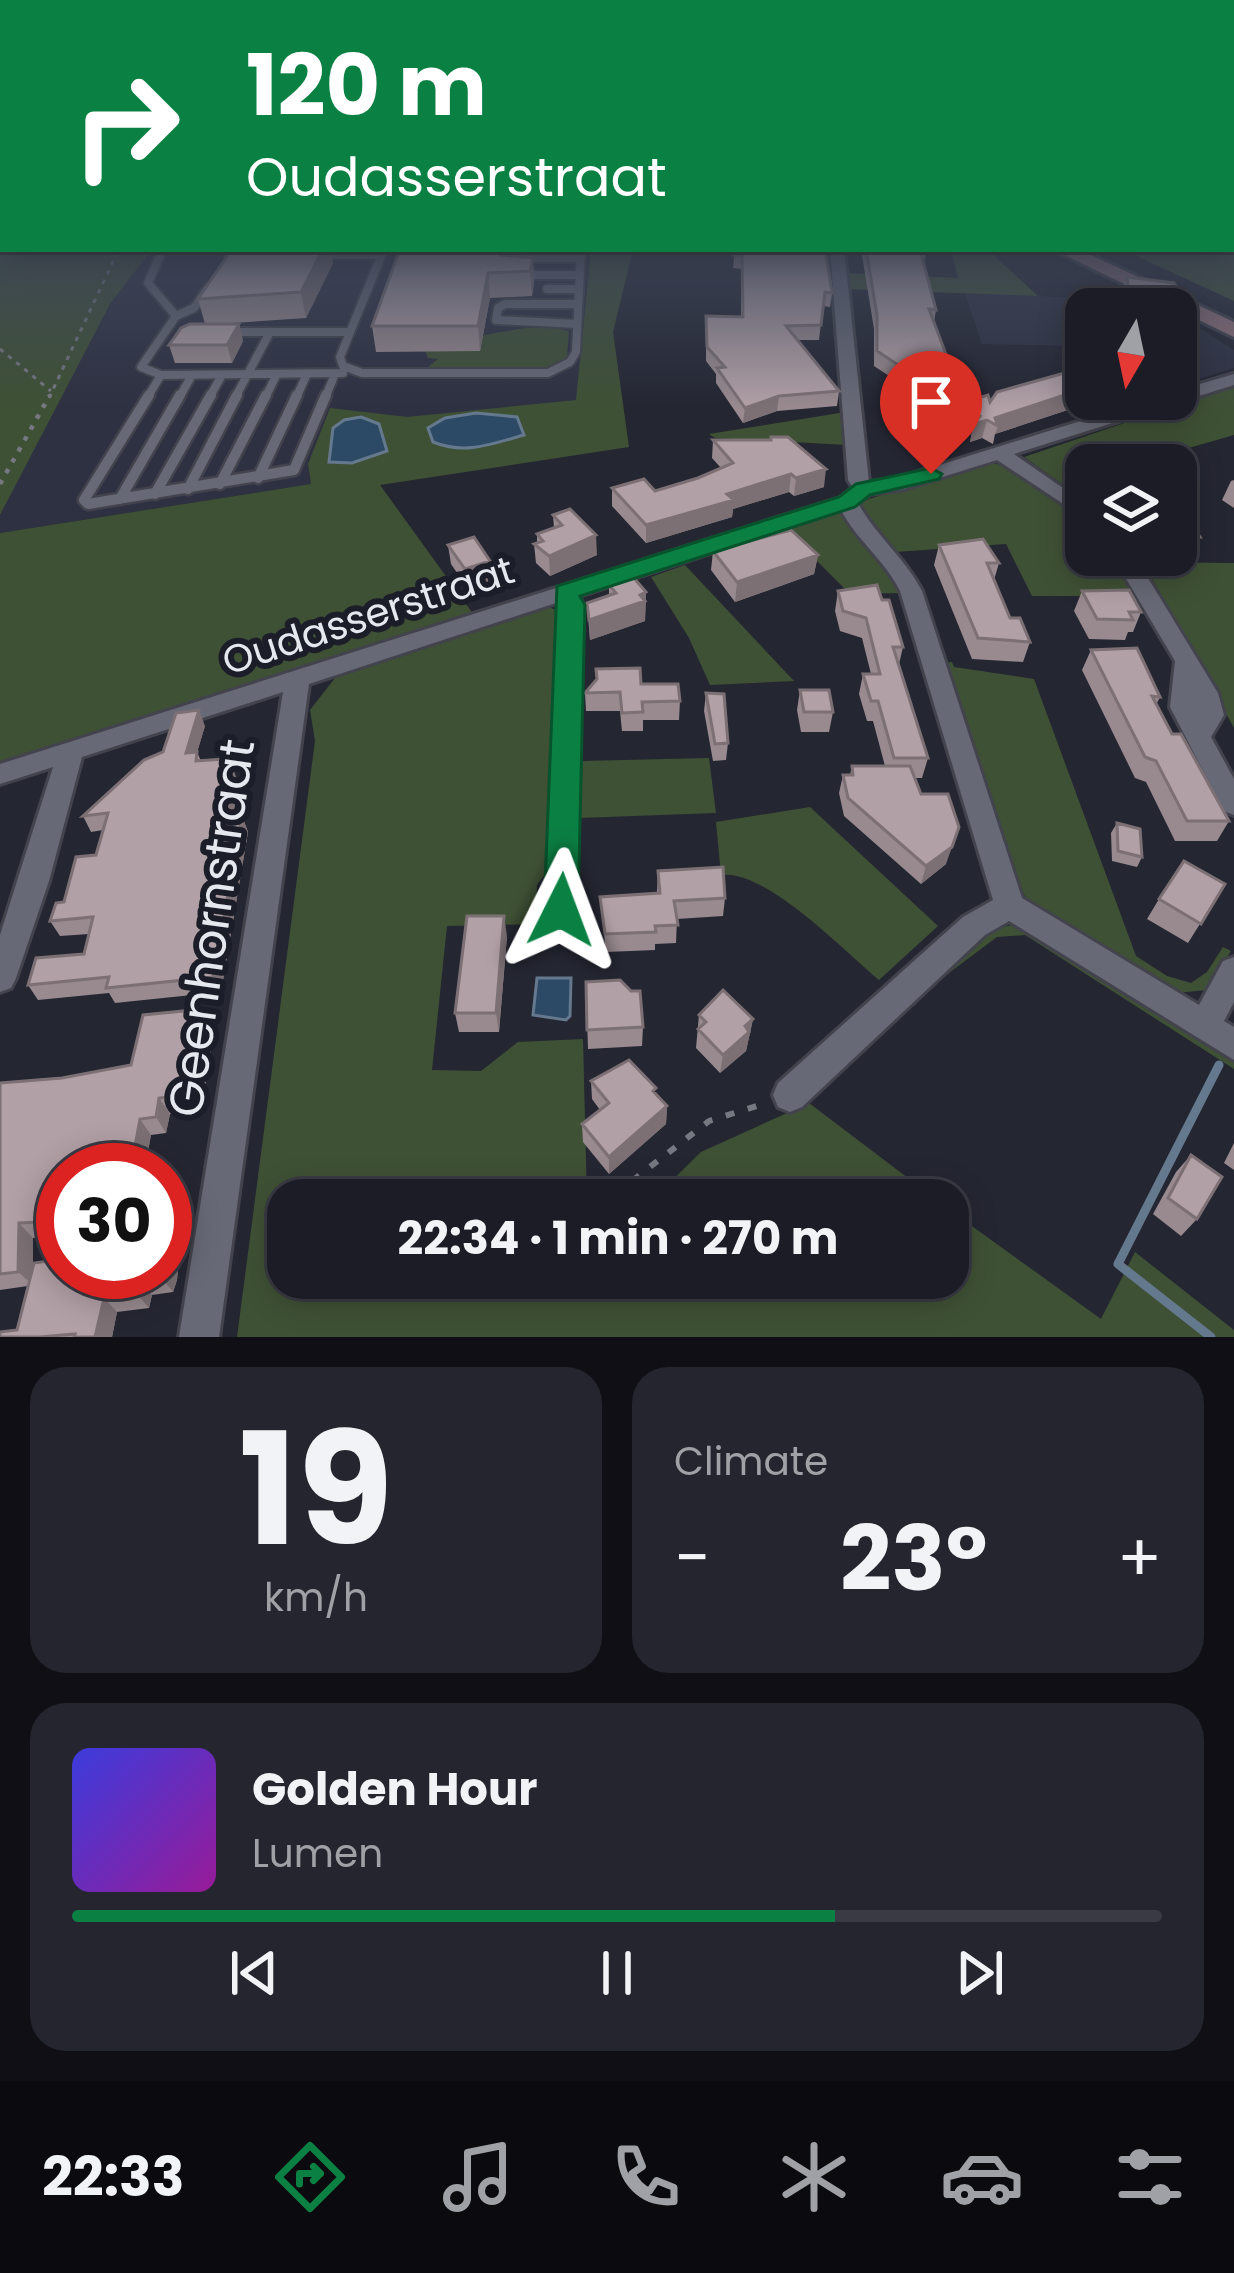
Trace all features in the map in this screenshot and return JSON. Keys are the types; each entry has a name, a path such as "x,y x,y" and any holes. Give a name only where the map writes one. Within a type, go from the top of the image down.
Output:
{"main road":[{"path":"1141,283 1232,323"},
{"path":"1158,283 1232,323"}],"street":[{"path":"841,283 858,480 855,495 862,530 900,569 910,591 1010,906 1234,1045"},
{"name":"Oudasserstraat","path":"1197,390 1234,379"},
{"name":"Oudasserstraat","path":"0,774 855,495 1102,420"},
{"path":"1000,452 1065,498"},
{"path":"1135,576 1186,663 1182,707 1234,804"},
{"path":"561,910 572,605 566,592"},
{"name":"Geenhornstraat","path":"199,1337 298,677"},
{"path":"0,978 34,881 71,750"},
{"path":"790,1096 974,926 1010,906"},
{"path":"1204,1027 1234,971"}],"lane":[{"path":"148,283 176,316"},
{"path":"208,283 194,308 176,316 140,367 161,375 548,373 570,362 576,352 579,283"},
{"path":"362,373 343,366 340,357 369,283"},
{"path":"545,304 548,283"},
{"path":"547,289 579,289"},
{"path":"577,324 496,320 498,308 505,304 578,304"},
{"path":"251,332 259,318"},
{"path":"164,333 186,332"},
{"path":"208,332 350,332"},
{"path":"188,489 270,332"},
{"path":"220,484 277,374"},
{"path":"258,478 307,374"},
{"path":"161,375 84,500 88,504 294,470 335,374"},
{"path":"120,499 192,375"},
{"path":"155,494 222,375"}],"path":[{"path":"0,484 52,392 103,283"},
{"path":"0,349 52,392"},
{"path":"636,1179 709,1121 790,1096"}],"shaded area":[{"path":"126,283 588,283 576,406 308,465 311,484 0,533 0,515 110,304"},
{"path":"965,293 1065,297 1065,346 982,344"},
{"path":"1197,326 1234,350 1234,368 1197,380"}],"green space":[{"path":"0,283 126,283 110,304 0,515"},
{"path":"588,283 625,283 613,332 629,447 380,485 474,615 0,765 0,533 311,484 308,464 330,408 407,417 576,400"},
{"path":"845,283 1024,283 1038,296 846,289"},
{"path":"1196,283 1234,283 1234,301"},
{"path":"544,326 569,331 567,358 556,368 428,367 438,359 428,358 425,351"},
{"path":"1234,386 1234,435 1197,446 1065,444 1065,486 1024,457 1133,420 1197,420 1197,399"},
{"path":"846,412 848,445 709,434"},
{"path":"987,461 1014,469 1065,504 1065,576 1128,576 1139,596 1032,596 1006,544 896,552 867,525 860,502"},
{"path":"843,510 883,555 903,593 850,594 783,527"},
{"path":"1197,563 1234,563 1234,728 1151,576 1197,576"},
{"path":"685,565 794,681 710,685 689,638 651,577"},
{"path":"549,607 556,610 560,642 555,861 537,885 536,924 447,926 432,1070 481,1071 518,1042 583,1039 586,1179 267,1179 267,1299 969,1299 969,1224 1101,1319 1135,1252 1234,1330 1234,1337 237,1337 315,741 310,710 335,678"},
{"path":"952,662 954,667 1034,679 1136,956 1167,976 1191,983 1207,972 1223,947 1231,951 1207,990 1177,993 1024,895 943,663"},
{"path":"709,758 716,813 579,818 582,761"},
{"path":"810,807 938,926 879,980 782,898 739,877 721,875 716,822"},
{"path":"1012,925 1033,931 1234,1057 1234,1069 1025,935 997,937 914,999 988,930"},
{"path":"809,1103 909,1179 673,1179 701,1152"}],"water":[{"path":"476,413 517,417 524,435 467,448 433,442 428,428 445,418"},
{"path":"361,417 379,424 387,451 352,463 329,462 333,428"},
{"path":"537,978 571,978 566,1020 533,1015"}],"building":[{"path":"209,283 305,283 301,292 198,299"},
{"path":"387,283 486,283 478,326 372,326"},
{"path":"742,283 830,283 832,293 825,292 821,325 786,326 839,391 779,396 745,408 717,368 725,367 707,347 706,316 743,317"},
{"path":"872,283 929,283 936,310 929,309 956,381 918,378 877,351"},
{"path":"1128,283 1174,283 1177,288 1120,288"},
{"path":"190,324 239,324 227,345 169,345"},
{"path":"1065,373 1065,395 995,418 998,426 987,420 974,424 980,416 944,392 970,388 978,398 988,395 990,402 997,392"},
{"path":"788,437 826,469 796,478 791,474 727,494 734,500 646,525 612,488 644,479 655,491 698,478 733,463 713,440"},
{"path":"570,509 596,535 549,556 534,544 543,541 537,534 562,525 553,515"},
{"path":"791,530 818,555 737,582 713,551"},
{"path":"474,537 490,561 465,569 448,545"},
{"path":"983,539 999,563 987,563 1010,618 1020,618 1030,642 978,638 939,545"},
{"path":"633,577 646,592 640,595 645,601 589,620 587,603 616,593 609,585"},
{"path":"877,585 882,600 889,600 903,647 893,647 928,758 894,758 878,701 871,701 863,674 880,674 866,618 843,611 838,591"},
{"path":"1129,590 1141,612 1129,612 1133,620 1097,619 1082,591"},
{"path":"1137,648 1160,697 1152,696 1172,734 1181,734 1229,821 1187,821 1156,761 1145,757 1091,650"},
{"path":"640,668 641,684 678,684 680,701 642,702 643,712 622,713 620,692 585,693 597,679 596,669"},
{"path":"800,690 829,690 833,712 804,712"},
{"path":"706,693 724,694 728,743 715,744"},
{"path":"199,710 186,753 197,752 196,761 226,759 224,768 233,768 224,817 242,816 213,977 106,988 109,977 28,985 36,958 84,954 93,917 50,921 56,903 64,902 76,857 96,855 108,813 83,816 144,760 163,752 176,713"},
{"path":"852,766 910,766 921,794 948,794 959,827 952,847 926,866 848,798 843,775 853,775"},
{"path":"1117,823 1140,829 1142,857 1118,851"},
{"path":"1184,861 1225,884 1201,924 1159,899"},
{"path":"723,867 725,898 674,901 678,925 655,926 656,932 605,934 600,897 660,893 658,871"},
{"path":"467,916 504,916 496,1013 455,1013"},
{"path":"620,980 631,991 640,991 643,1027 587,1030 586,982"},
{"path":"723,990 753,1019 745,1026 749,1032 723,1055 698,1029 706,1022 699,1015"},
{"path":"194,1010 190,1030 203,1028 192,1094 159,1098 156,1117 140,1119 136,1143 36,1143 36,1222 19,1223 18,1272 0,1274 0,1083 131,1065 143,1015"},
{"path":"629,1060 667,1106 609,1157 582,1124 609,1103 591,1081"},
{"path":"1191,1155 1222,1177 1197,1219 1168,1198"},
{"path":"34,1263 36,1299 104,1299 95,1337 0,1337 0,1332 17,1330"}],"waterway":[{"path":"1211,1337 1118,1264 1219,1065"}],"route":[{"path":"561,910 572,605 566,592 847,502 864,489 894,486 931,474"}]}
